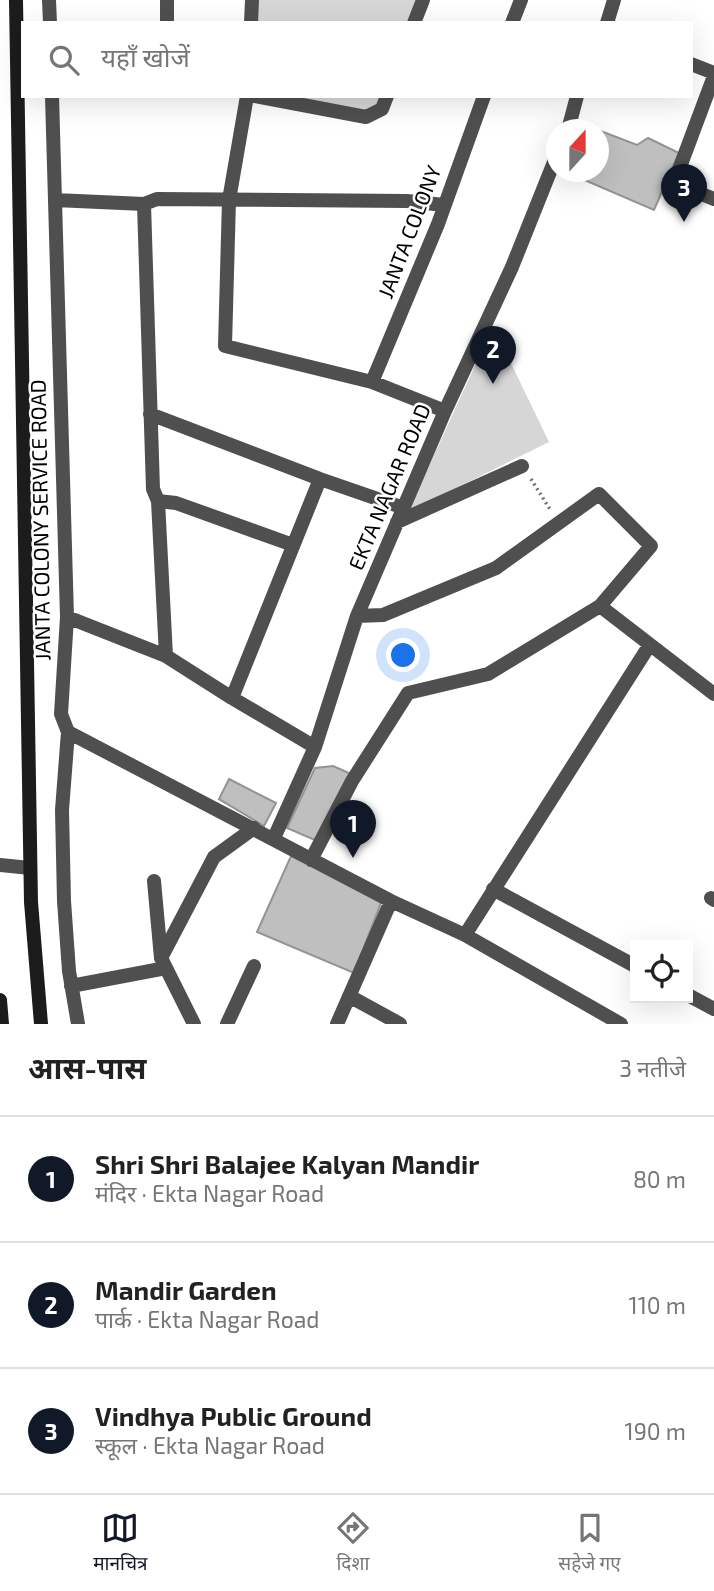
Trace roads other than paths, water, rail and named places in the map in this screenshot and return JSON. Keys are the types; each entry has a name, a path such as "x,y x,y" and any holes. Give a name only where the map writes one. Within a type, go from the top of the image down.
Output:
{"street":[{"path":"16,0 30,868 33,951 41,1024"},
{"path":"49,0 50,21"},
{"path":"167,0 167,21"},
{"path":"251,21 252,0"},
{"path":"415,21 423,0"},
{"path":"513,21 521,0"},
{"path":"608,21 614,0"},
{"path":"693,65 714,75 674,183 714,199"},
{"name":"JANTA COLONY SERVICE ROAD","path":"52,98 67,617 61,713 68,732 62,810 64,901 71,986 78,1024"},
{"path":"247,98 229,200 225,346 372,382 445,411"},
{"path":"266,98 366,117 382,109 386,98"},
{"name":"JANTA COLONY","path":"372,382 444,205 483,98"},
{"path":"571,119 576,98"},
{"name":"EKTA NAGAR ROAD","path":"274,838 315,747 357,616 445,411 512,267 546,182"},
{"path":"55,200 144,204 157,199 407,201 444,205"},
{"path":"144,204 153,489 158,502 166,656"},
{"path":"150,414 404,508"},
{"path":"397,522 522,466"},
{"path":"232,698 320,479"},
{"path":"311,860 352,781 408,692 488,674 600,606 651,547 599,494 496,568 383,615 357,616"},
{"path":"158,502 176,503 293,545"},
{"path":"600,606 714,694"},
{"path":"67,617 166,656 315,747"},
{"path":"465,935 649,646"},
{"path":"68,732 391,901 465,935 621,1024"},
{"path":"164,963 214,857 254,828"},
{"path":"0,865 30,868"},
{"path":"154,881 164,963 194,1024"},
{"path":"493,889 630,963"},
{"path":"337,1024 391,901"},
{"path":"71,986 164,963"},
{"path":"227,1024 254,966"},
{"path":"349,996 400,1024"},
{"path":"693,998 714,1009"},
{"path":"0,1000 2,1024"}],"place":[{"name":"Vindhya Public Ground","path":"684,222"},
{"name":"Mandir Garden","path":"493,384"},
{"name":"Shri Shri Balajee Kalyan Mandir","path":"353,858"}]}
